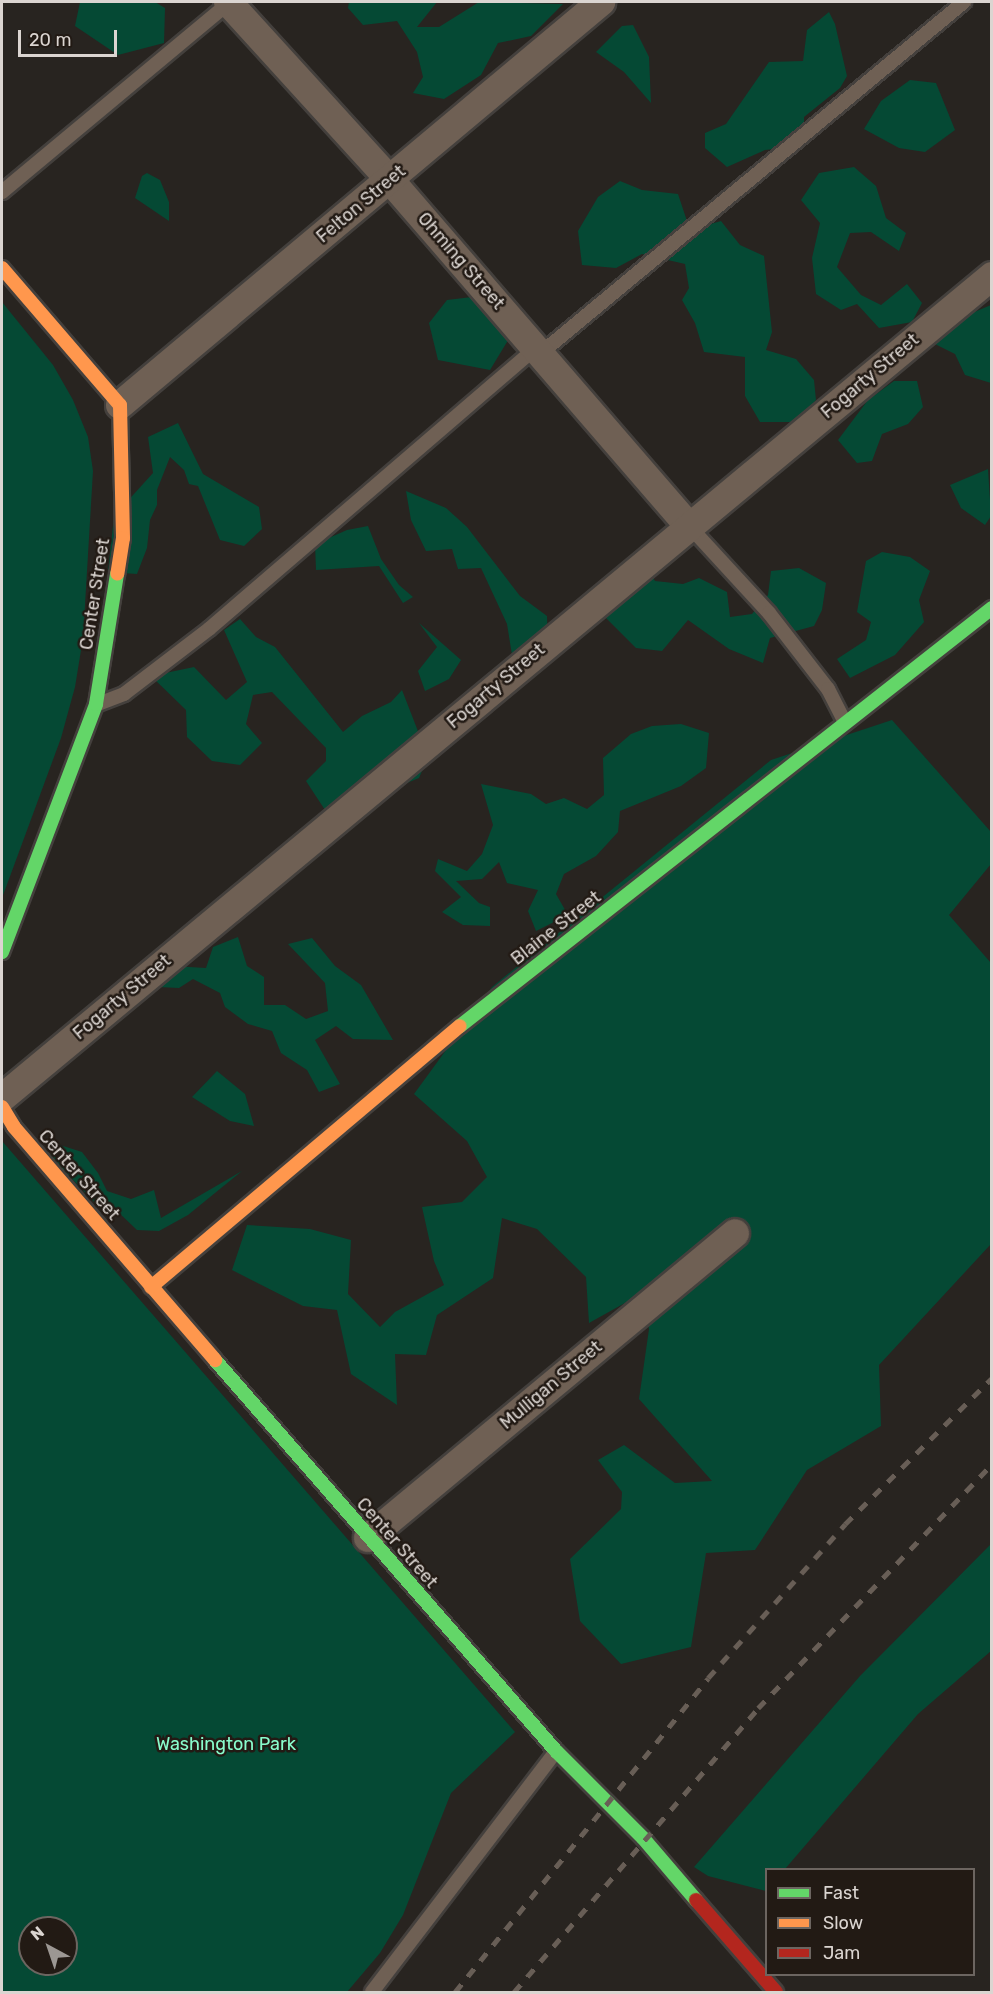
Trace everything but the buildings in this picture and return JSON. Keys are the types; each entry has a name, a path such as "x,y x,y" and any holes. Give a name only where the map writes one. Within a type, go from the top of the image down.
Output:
{"street":[{"name":"Ohming Street","path":"229,2 390,180 689,526"},
{"name":"Felton Street","path":"120,405 601,2"},
{"path":"2,268 120,405"},
{"name":"Fogarty Street","path":"2,1098 992,276"},
{"name":"Center Street","path":"2,952 96,704 123,538 120,405"},
{"name":"Blaine Street","path":"151,1287 479,1010 992,608"},
{"name":"Center Street","path":"2,1107 14,1127 368,1538 556,1750 643,1838 776,1992"},
{"name":"Mulligan Street","path":"368,1538 735,1233"}],"lane":[{"path":"2,192 229,2"},
{"path":"96,704 124,694 209,629 538,351 964,2"},
{"path":"689,526 769,613 828,689 845,723"},
{"path":"372,1992 556,1750"}],"green space":[{"path":"80,2 155,2 165,8 164,43 118,55 75,26"},
{"path":"349,2 437,2 417,27 439,27 479,2 563,4 531,36 498,43 481,75 444,99 413,93 423,77 417,52 397,21 363,25 348,8"},
{"path":"829,12 835,24 847,76 840,88 804,117 804,146 765,150 727,167 705,148 705,133 726,124 769,62 803,61 807,30"},
{"path":"633,25 649,57 651,103 624,72 596,52 622,26"},
{"path":"910,80 936,83 955,130 925,152 899,148 864,129 881,101"},
{"path":"854,167 876,186 886,218 906,233 899,251 871,232 850,233 837,267 861,295 881,305 907,284 922,303 912,322 879,328 857,304 841,310 816,294 812,258 820,223 801,200 819,173"},
{"path":"147,173 160,180 169,202 169,221 135,198 142,176"},
{"path":"620,181 642,190 678,194 690,230 721,221 740,245 764,256 772,332 766,350 796,359 814,380 816,400 799,422 760,422 745,396 745,357 704,352 695,323 682,300 689,288 685,264 642,254 616,268 582,265 578,231 598,197"},
{"path":"472,297 496,314 510,337 490,370 438,360 429,323 447,300"},
{"path":"2,302 53,365 73,400 88,437 93,471 83,638 75,687 61,738 2,898"},
{"path":"991,305 991,383 965,375 955,354 931,342 953,321"},
{"path":"894,381 917,381 923,407 908,424 882,434 872,461 857,463 838,440 868,400"},
{"path":"178,423 203,474 259,507 262,529 244,546 220,540 198,486 189,484 184,470 170,457 157,490 157,505 150,520 147,548 137,574 108,572 114,516 153,473 148,437"},
{"path":"988,469 991,516 985,525 961,508 950,485"},
{"path":"406,491 446,508 467,527 520,596 547,616 548,654 512,655 507,624 481,568 458,569 452,549 426,551 411,520"},
{"path":"368,526 381,559 399,585 413,597 403,603 379,566 316,570 315,544 347,530"},
{"path":"882,552 910,557 930,571 919,600 924,622 895,655 850,678 837,659 866,640 871,622 857,612 866,561"},
{"path":"799,568 826,583 822,610 814,626 770,638 763,663 729,649 688,620 662,651 636,648 604,616 649,572 655,581 683,584 699,578 727,592 730,617 752,614 768,595 771,571"},
{"path":"240,619 256,637 275,647 343,732 362,716 391,702 402,690 428,757 419,778 395,788 372,769 357,788 325,810 306,781 326,761 326,748 272,692 253,695 246,724 262,743 240,765 212,761 187,737 186,710 151,676 194,667 226,700 247,682 224,630"},
{"path":"419,623 461,660 449,679 425,691 418,671 437,647"},
{"path":"892,720 991,832 991,864 949,915 991,963 991,1244 879,1365 881,1426 807,1470 755,1550 706,1553 691,1647 621,1664 580,1621 570,1559 621,1509 622,1492 598,1460 624,1445 675,1483 712,1481 639,1399 649,1329 641,1294 589,1323 586,1277 537,1229 502,1218 493,1278 437,1315 426,1355 395,1354 397,1405 351,1374 337,1310 303,1306 232,1270 247,1225 310,1229 351,1240 348,1294 380,1327 395,1312 444,1285 434,1261 422,1207 462,1202 487,1177 467,1141 414,1094 492,987 771,760"},
{"path":"681,724 709,733 706,768 681,786 620,811 618,832 596,856 564,874 556,894 568,915 536,931 528,911 538,890 507,883 499,862 482,879 456,881 479,903 490,907 490,926 463,925 442,912 461,897 435,871 438,859 467,871 482,854 493,825 481,784 531,794 546,804 564,798 587,809 604,795 603,758 631,734 652,726"},
{"path":"238,937 247,966 264,977 264,1005 285,1005 306,1019 328,1011 325,983 288,944 312,938 335,966 361,985 393,1040 353,1039 336,1026 315,1040 340,1084 319,1092 307,1070 281,1053 272,1031 248,1024 225,1007 220,993 193,979 179,988 158,987 173,966 206,968 213,947"},
{"path":"217,1071 245,1094 254,1126 230,1121 192,1097"},
{"name":"Washington Park","path":"2,1141 515,1732 451,1793 403,1915 380,1953 347,1992 2,1992"},
{"path":"57,1144 82,1152 98,1173 107,1191 131,1199 154,1190 161,1218 242,1171 188,1215 159,1231 137,1230 117,1211 97,1205 50,1156"},
{"path":"991,1544 991,1651 918,1714 786,1868 765,1868 765,1891 708,1876 694,1867 860,1676"}],"railway":[{"path":"455,1992 708,1678 845,1524 992,1378"},
{"path":"514,1992 758,1708 992,1464"}],"traffic: fast":[{"path":"2,952 96,704 117,574"},
{"path":"460,1026 992,608"},
{"path":"215,1360 556,1751 643,1838 696,1900"}],"traffic: slow":[{"path":"2,268 120,405 123,538 117,574"},
{"path":"151,1287 460,1026"},
{"path":"2,1107 14,1127 215,1360"}],"traffic: jam":[{"path":"696,1900 776,1992"}]}
